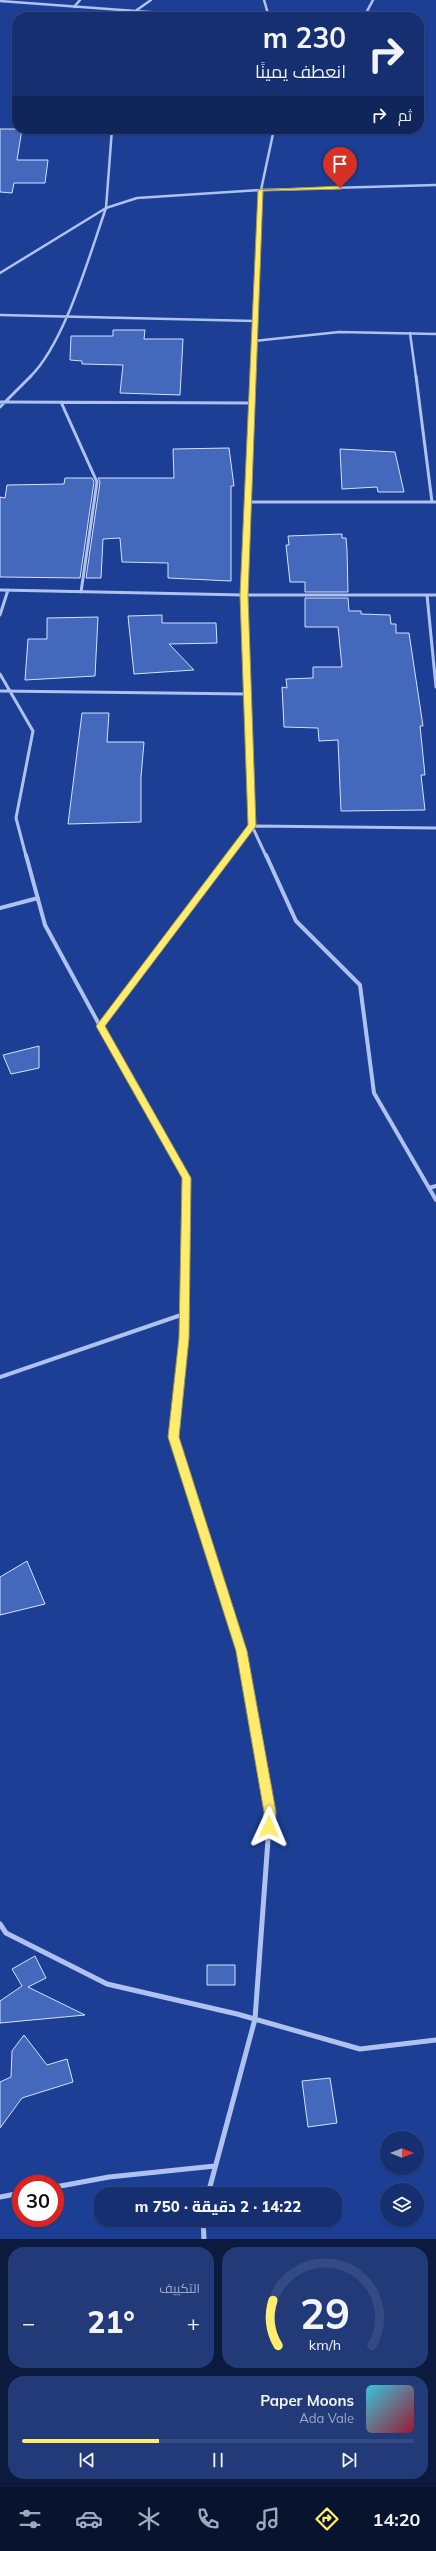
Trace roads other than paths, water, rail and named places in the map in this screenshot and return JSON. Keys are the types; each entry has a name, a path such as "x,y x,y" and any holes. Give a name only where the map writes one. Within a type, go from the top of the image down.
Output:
{"street":[{"path":"74,7 80,0"},
{"path":"0,1 134,12 152,0"},
{"path":"264,0 267,12"},
{"path":"367,12 373,0"},
{"path":"0,407 43,365 66,316 106,208 112,134"},
{"path":"273,134 261,190 244,596 252,826 296,921 360,986 374,1093 436,1200"},
{"path":"0,274 106,208 137,198 261,190 436,185"},
{"path":"0,315 255,321"},
{"path":"254,341 339,332 436,334"},
{"path":"248,502 434,502 410,333"},
{"path":"0,402 252,403"},
{"path":"61,402 98,482 81,592"},
{"path":"0,590 244,596 436,595"},
{"path":"0,615 8,590"},
{"path":"427,595 436,687"},
{"path":"0,674 33,731 16,818 45,925 186,1178 184,1338 173,1437 241,1651 270,1812 255,2019 210,2187"},
{"path":"0,691 247,694"},
{"path":"252,826 436,828"},
{"path":"100,1026 252,826"},
{"path":"0,908 38,898"},
{"path":"429,1188 436,1186"},
{"path":"0,1377 184,1314"},
{"path":"0,1924 6,1933 107,1984 255,2019 360,2049 436,2040"},
{"path":"64,2185 109,2177 215,2166"},
{"path":"0,2197 12,2195"},
{"path":"203,2227 204,2239"}]}
